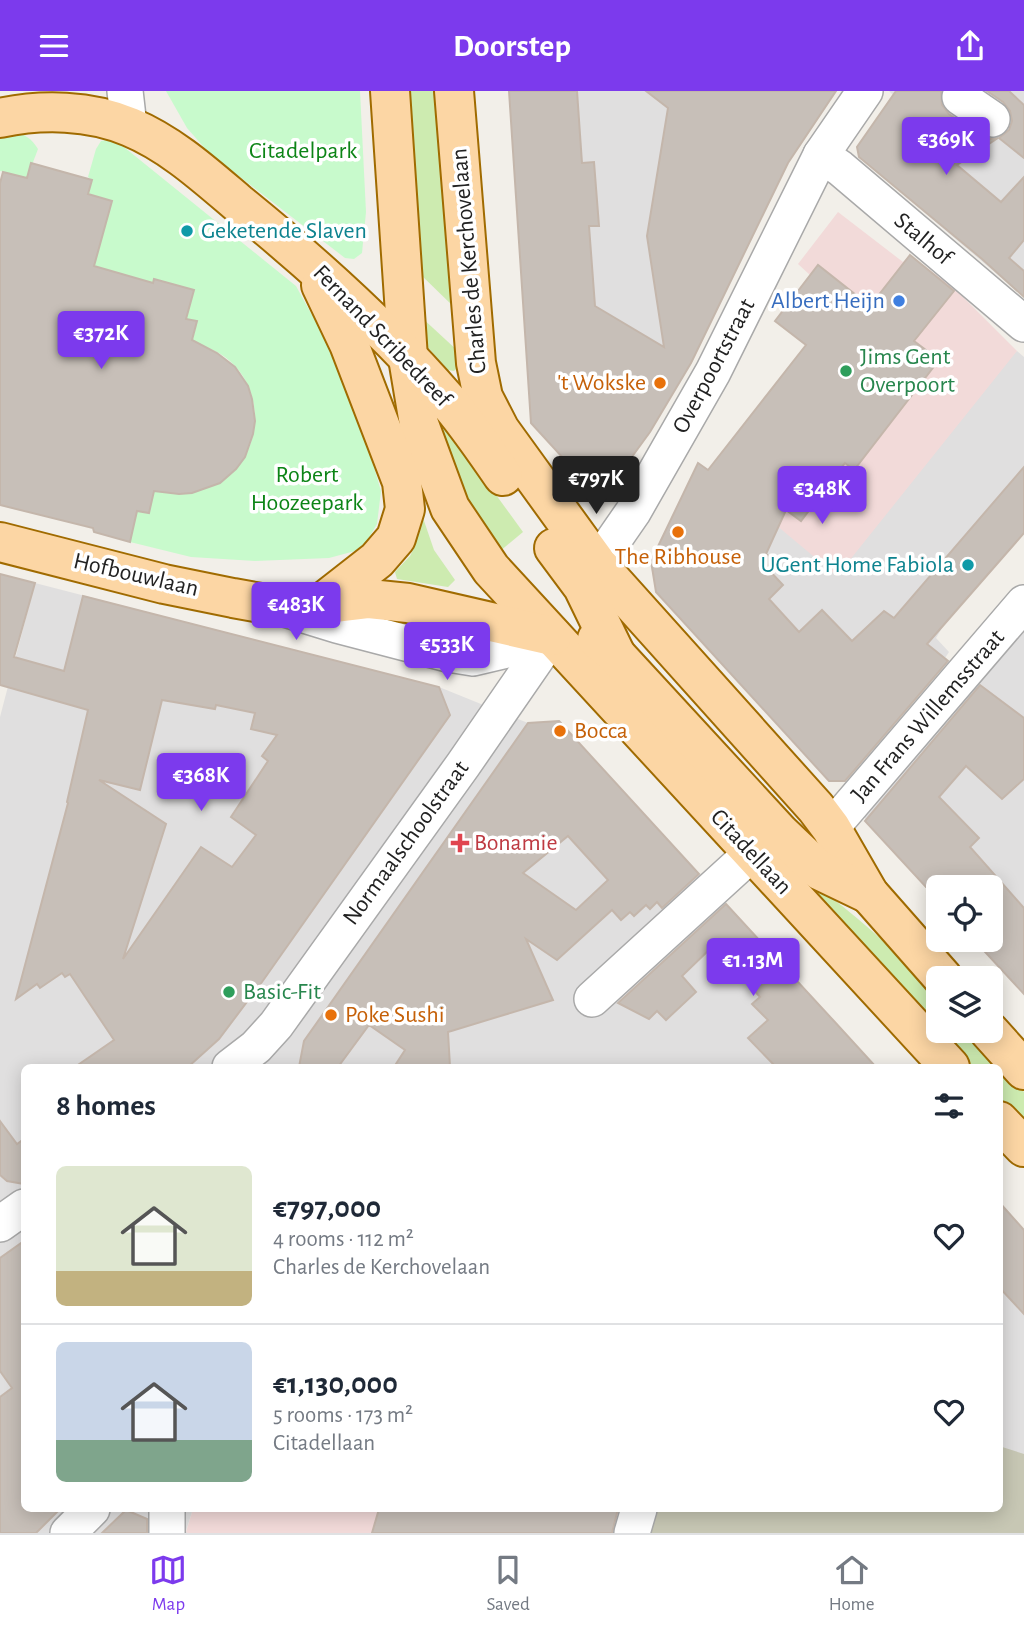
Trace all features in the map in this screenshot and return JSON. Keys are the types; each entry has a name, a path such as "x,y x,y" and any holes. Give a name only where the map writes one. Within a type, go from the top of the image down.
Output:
{"main road":[{"path":"390,91 408,358 419,424 450,507 491,569 575,600"},
{"name":"Charles de Kerchovelaan","path":"454,91 473,343 483,397 575,600"},
{"name":"Fernand Scribedreef","path":"21,107 84,115 127,109 153,138 195,167 310,261 447,400 492,461 575,600"},
{"path":"310,261 354,356 402,482 405,509 396,538 377,560 319,605"},
{"name":"Hofbouwlaan","path":"0,542 164,584 272,605 319,605 369,599 408,603 575,600"},
{"name":"Citadellaan","path":"575,600 616,655 780,833 819,870 869,894"},
{"name":"Citadellaan","path":"575,600 650,624 787,774 831,828 869,894 932,966"},
{"name":"Citadellaan","path":"575,600 752,853 947,1064"},
{"path":"1000,1043 1024,1070"},
{"path":"1003,1125 1024,1147"}],"street":[{"name":"Overpoortstraat","path":"575,600 633,512 713,372 821,155 865,91"},
{"path":"960,97 992,119"},
{"name":"Stalhof","path":"821,155 840,168 1024,324"},
{"name":"Hofbouwlaan","path":"272,605 349,628 473,658 537,643 575,600"},
{"name":"Normaalschoolstraat","path":"251,1061 463,765 575,600"},
{"name":"Jan Frans Willemsstraat","path":"831,828 1024,603"},
{"path":"592,999 752,853"},
{"path":"0,1224 21,1209"},
{"path":"68,1533 89,1512"},
{"path":"167,1512 167,1533"},
{"path":"632,1533 638,1512"}],"shaded area":[{"path":"510,91 836,91 787,163 691,363 650,431 615,480 585,482 531,423"},
{"path":"889,91 1024,91 1024,297 859,157 857,147 893,95"},
{"path":"838,212 903,262 910,255 955,289 1017,351 837,576 758,510 806,345 775,321 810,275 798,264"},
{"path":"1017,351 1024,357 1024,533 945,623 936,638 949,652 945,658 839,781 829,781 656,592 650,562 698,463 758,510"},
{"path":"35,583 439,687 528,723 559,721 873,1064 21,1064 21,1512 192,1512 186,1531 188,1533 0,1533 0,717"},
{"path":"1024,629 1024,994 1003,971 1003,966 998,966 985,952 1003,952 1003,875 926,875 926,887 865,821 865,811"},
{"path":"1003,1206 1024,1230 1024,1456 1003,1448"},
{"path":"1003,1447 1024,1454 1024,1533 651,1533 656,1512 1003,1512"},
{"path":"192,1512 656,1512 651,1533 186,1532"}],"green space":[{"name":"Citadelpark","path":"166,91 360,91 366,212 362,253 354,259 345,258 209,153 187,128"},
{"path":"405,91 440,91 455,308 418,272"},
{"path":"12,132 27,137 38,149 27,178 0,171 0,135"},
{"name":"Robert Hoozeepark","path":"114,139 296,286 324,337 366,440 381,491 377,524 367,541 355,551 329,558 255,561 191,557 130,542 137,511 149,513 154,490 193,491 223,479 243,459 254,432 254,404 244,377 223,356 192,343 197,322 186,319 193,290 155,279 153,283 94,266 112,201 88,194 92,180 88,177 101,141"},
{"path":"420,316 459,352 459,366 454,371 448,370 424,343"},
{"path":"446,426 523,532 499,552 457,482 439,428"},
{"path":"422,515 434,550 455,580 448,587 397,579 395,572 410,556 415,546 403,542"},
{"path":"613,672 828,895 885,943 926,983 926,1020"},
{"path":"946,1043 981,1043 1000,1064 965,1064"},
{"path":"1003,1068 1024,1092 1024,1128 1003,1105"}],"building":[{"path":"509,91 577,91 582,163 594,162 599,226 589,226 595,306 664,347 647,236 668,108 646,91 836,91 788,163 691,363 650,432 615,480 585,482 531,423"},
{"path":"896,91 941,91 942,105 949,114 981,136 998,138 957,165 1001,202 1024,177 1024,240 1009,258 1024,271 1024,297 859,157 857,147"},
{"path":"987,91 1009,91 1024,105 1024,158 999,138 1009,130 1012,121 1010,111 1003,102"},
{"path":"31,163 92,180 88,194 112,201 94,266 153,283 154,279 194,290 186,319 197,321 192,340 217,353 235,367 248,386 252,399 255,421 253,434 245,457 236,469 220,483 192,493 154,491 149,513 137,511 130,542 94,532 93,528 0,505 0,183 3,172 27,178"},
{"path":"910,255 954,291 914,341 939,360 854,470 845,463 801,521 786,510 766,554 774,560 766,567 783,585 769,599 799,632 822,610 852,641 884,611 894,618 1024,467 1024,533 927,644 948,661 845,781 829,781 656,592 651,561 698,463 708,470 806,345 775,321 818,265 870,306"},
{"path":"0,574 35,583 14,657 64,671 83,596 439,687 450,715 262,982 219,1039 191,1064 79,1064 114,1040 70,974 65,977 62,973 40,988 37,984 16,999 68,803 88,710 0,685","holes":["162,700 215,709 216,705 255,713 251,729 277,735 262,756 268,761 231,817 256,835 232,867 201,847 123,959 166,824 99,780 140,790"]},
{"path":"980,685 1024,718 1024,779 1002,799 966,766 939,797 979,838 970,847 995,875 926,875 926,887 865,821"},
{"path":"559,721 699,874 662,908 657,902 650,909 646,905 634,916 630,912 621,920 612,910 557,960 526,939 553,1000 448,1032 450,1064 396,1064 405,1050 369,1025 340,1064 300,1064 304,1041 528,723","holes":["568,836 608,880 576,910 523,873"]},
{"path":"1003,884 1024,908 1024,994 1003,971 1003,966 998,966 985,952 1003,952"},
{"path":"726,904 873,1064 773,1064 748,1038 768,1020 752,1004 760,997 723,955 712,947 682,976 696,992 666,1020 657,1011 649,1019 618,1003"},
{"path":"0,1121 17,1144 21,1141 21,1183 7,1181 0,1175"},
{"path":"1003,1206 1024,1230 1024,1314 1003,1291"},
{"path":"21,1243 21,1512 57,1512 36,1533 0,1533 0,1397 12,1388 0,1371 0,1258"},
{"path":"124,1512 147,1519 147,1533 102,1533"},
{"path":"378,1512 617,1512 612,1533 372,1533"}],"place":[{"name":"Geketende Slaven","path":"187,231"},
{"name":"Albert Heijn","path":"899,301"},
{"name":"Jims Gent Overpoort","path":"846,371"},
{"name":"'t Wokske","path":"660,383"},
{"name":"The Ribhouse","path":"678,532"},
{"name":"UGent Home Fabiola","path":"968,565"},
{"name":"Bocca","path":"560,731"},
{"name":"Bonamie","path":"460,843"},
{"name":"Basic-Fit","path":"229,992"},
{"name":"Poke Sushi","path":"331,1015"}]}
